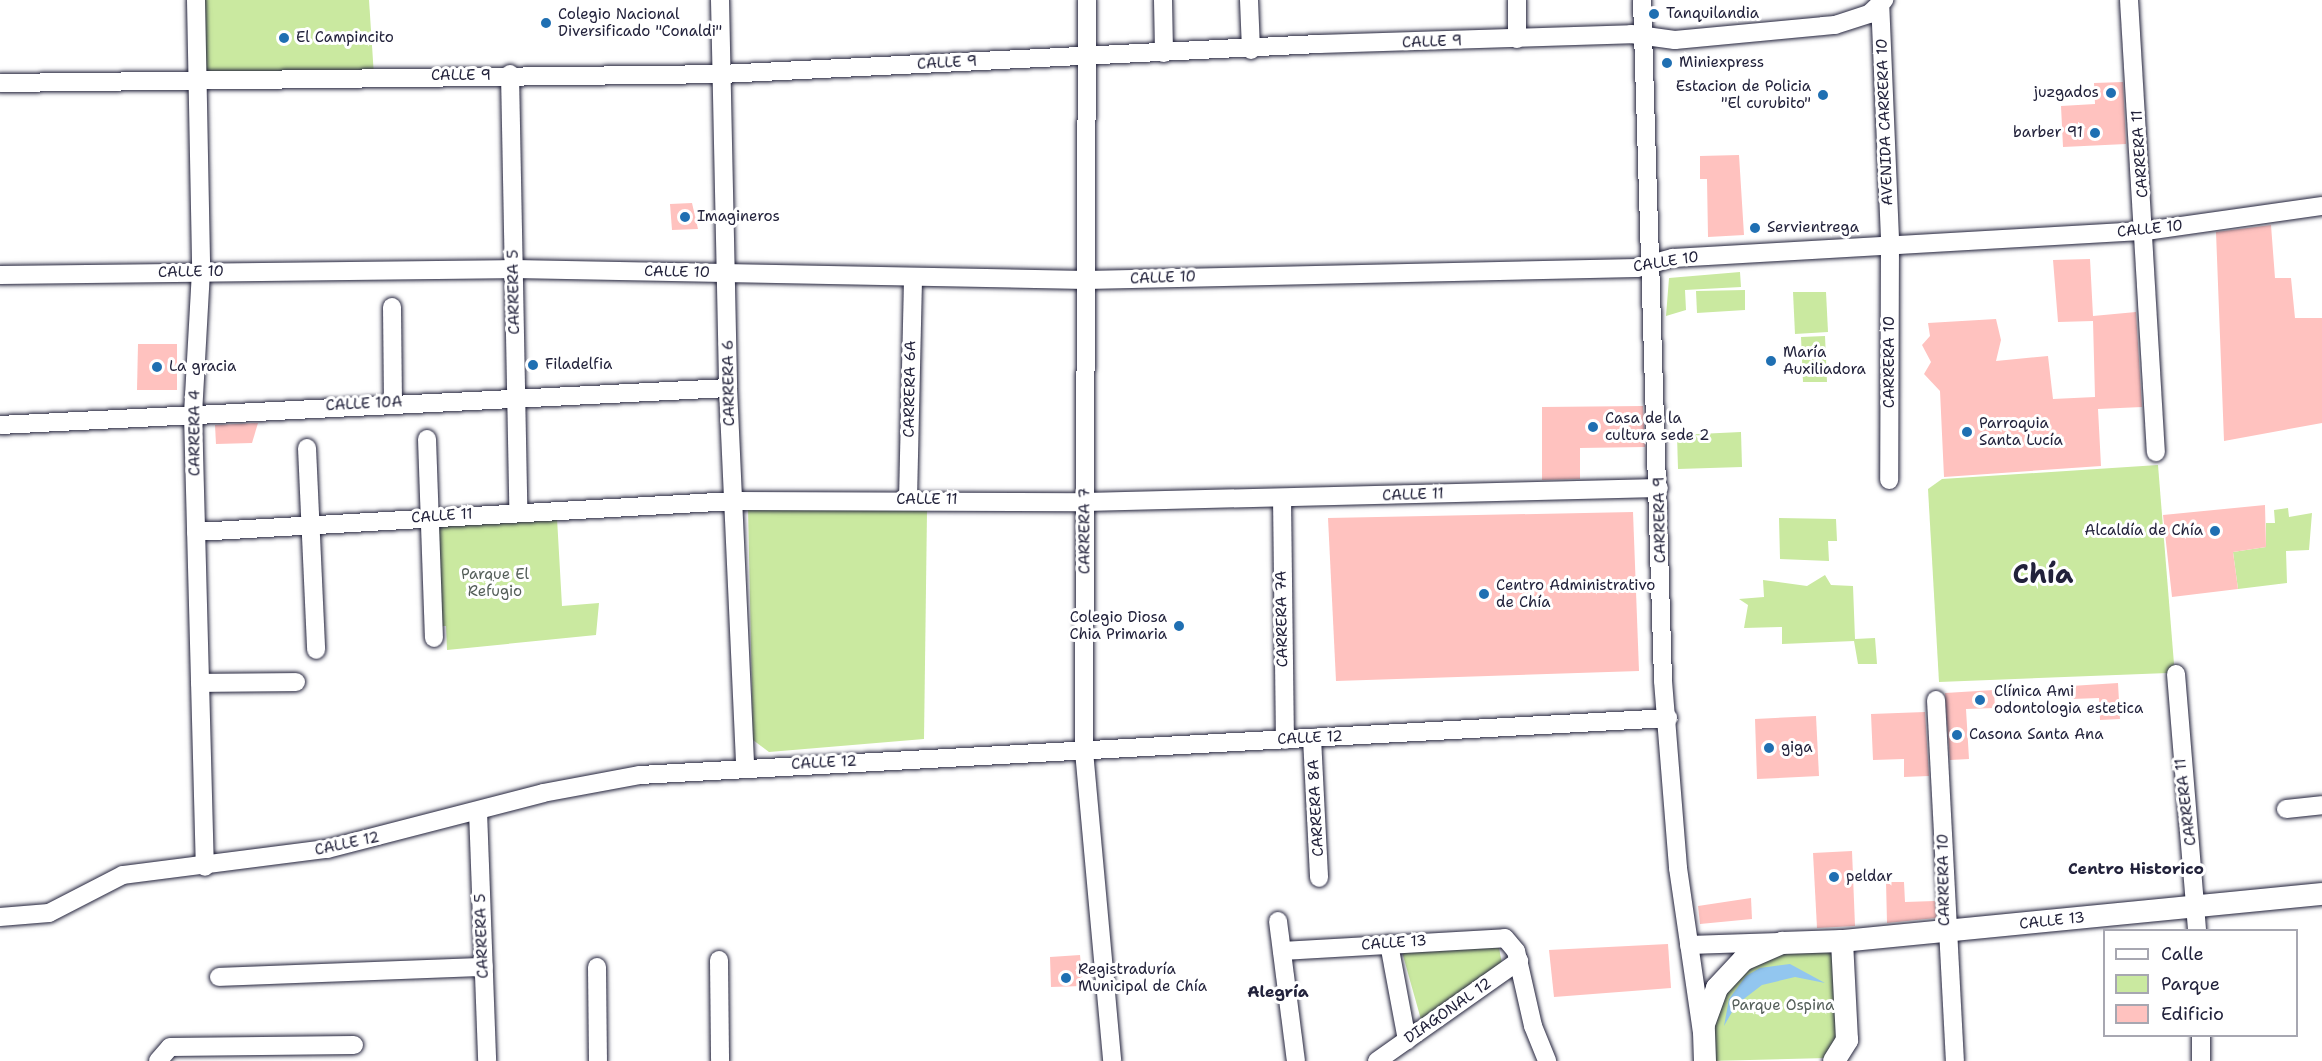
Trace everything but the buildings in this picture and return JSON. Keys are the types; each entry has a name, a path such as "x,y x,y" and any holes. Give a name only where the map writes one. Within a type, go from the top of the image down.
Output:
{"main road":[{"name":"CALLE 13","path":"1705,1061 1703,1037 1708,1005 1724,978 1754,953 1782,943 1842,941 2322,894"},
{"path":"1837,1059 1847,1040 1842,941"}],"street":[{"name":"CARRERA 4","path":"196,0 201,272 193,414 205,867"},
{"name":"CARRERA 6","path":"720,0 729,273 728,388 745,766"},
{"name":"CARRERA 7","path":"1087,0 1084,751 1112,1061"},
{"path":"1163,0 1164,53"},
{"path":"1249,0 1251,50"},
{"path":"1517,0 1517,39"},
{"name":"CARRERA 9","path":"1641,0 1646,36 1668,718 1689,945 1703,1037"},
{"name":"CARRERA 11","path":"2129,0 2146,231 2156,452"},
{"name":"CALLE 9","path":"0,83 510,74 722,74 1087,56 1517,39 1646,36 1675,40 1835,25 1869,14 1881,1"},
{"name":"AVENIDA CARRERA 10","path":"1881,1 1890,243"},
{"name":"CARRERA 5","path":"510,74 518,510"},
{"name":"CALLE 10","path":"0,275 513,269 1086,280 1653,265 1673,258 1890,243 2146,231 2322,206"},
{"name":"CARRERA 10","path":"1889,480 1890,243"},
{"name":"CARRERA 6A","path":"908,500 913,278"},
{"path":"392,307 393,403"},
{"name":"CALLE 10A","path":"0,425 516,395 728,388"},
{"path":"427,439 434,638"},
{"path":"308,448 316,650"},
{"name":"CALLE 11","path":"196,532 312,526 429,515 733,501 869,505 908,500 1085,502 1659,488"},
{"name":"CARRERA 7A","path":"1282,498 1285,740"},
{"name":"CARRERA 11","path":"2176,674 2197,929"},
{"path":"200,683 296,682"},
{"name":"CARRERA 10","path":"1936,700 1945,931 1955,1061"},
{"name":"CALLE 12","path":"0,917 50,913 123,875 205,867 327,849 595,782 745,766 1084,751 1668,718"},
{"name":"CARRERA 8A","path":"1312,738 1319,878"},
{"path":"2286,809 2322,805"},
{"name":"CARRERA 5","path":"478,811 487,1061"},
{"path":"1278,921 1296,1061"},
{"name":"CALLE 13","path":"1282,951 1505,938 1519,961"},
{"name":"CALLE 13","path":"1689,945 1782,943"},
{"path":"1389,944 1407,1040"},
{"path":"719,960 720,1061"},
{"path":"1519,961 1533,1026 1547,1061"},
{"name":"DIAGONAL 12","path":"1377,1061 1519,961"},
{"path":"219,977 483,967"},
{"path":"597,967 598,1061"},
{"path":"2200,1037 2201,1061"},
{"path":"158,1061 170,1047 354,1045"}],"green space":[{"name":"El Campincito","path":"196,0 369,0 374,76 197,78"},
{"path":"1740,272 1741,287 1685,290 1686,310 1666,316 1669,278"},
{"path":"1745,290 1745,310 1697,313 1696,291"},
{"path":"1793,292 1826,292 1828,332 1795,334"},
{"path":"1825,336 1827,382 1803,382 1801,337"},
{"path":"1741,432 1742,467 1678,469 1677,435"},
{"path":"2158,465 2174,664 2168,673 1939,682 1928,489 1942,479"},
{"path":"748,507 927,511 924,739 769,752 753,740"},
{"path":"2288,508 2289,517 2312,513 2309,550 2286,551 2287,583 2238,589 2233,552 2266,547 2266,523 2275,523 2274,510"},
{"name":"Parque El Refugio","path":"429,515 557,518 562,606 599,603 596,635 447,650 446,626 434,626"},
{"path":"1779,518 1836,519 1837,541 1828,541 1829,561 1780,559"},
{"path":"1825,575 1831,585 1853,586 1855,639 1875,638 1877,664 1858,664 1854,641 1782,644 1782,627 1744,628 1748,605 1739,599 1764,597 1763,580 1807,586"},
{"path":"1422,946 1499,948 1502,964 1422,1023 1402,952"},
{"name":"Parque Ospina","path":"1838,950 1842,1030 1826,1058 1709,1061 1709,1022 1722,988 1768,953"}],"water":[{"path":"1790,964 1825,983 1795,977 1762,985 1736,1005 1724,1026 1729,999 1746,976 1760,968"}],"place":[{"name":"Tanquilandia","path":"1654,14"},
{"name":"Colegio Nacional Diversificado \"Conaldi\"","path":"546,23"},
{"name":"El Campincito","path":"284,38"},
{"name":"Miniexpress","path":"1667,63"},
{"name":"juzgados","path":"2111,93"},
{"name":"Estacion de Policia \"El curubito\"","path":"1823,95"},
{"name":"barber 91","path":"2095,133"},
{"name":"Imagineros","path":"685,217"},
{"name":"Servientrega","path":"1755,228"},
{"name":"María Auxiliadora","path":"1771,361"},
{"name":"Filadelfia","path":"533,365"},
{"name":"La gracia","path":"157,367"},
{"name":"Casa de la cultura sede 2","path":"1593,427"},
{"name":"Parroquia Santa Lucía","path":"1967,432"},
{"name":"Alcaldía de Chía","path":"2215,531"},
{"name":"Centro Administrativo de Chía","path":"1484,594"},
{"name":"Colegio Diosa Chia Primaria","path":"1179,626"},
{"name":"Clínica Ami odontologia estetica","path":"1980,700"},
{"name":"Casona Santa Ana","path":"1957,735"},
{"name":"giga","path":"1769,748"},
{"name":"peldar","path":"1834,877"},
{"name":"Registraduría Municipal de Chía","path":"1066,978"}],"district":[{"name":"Chía","path":"2043,574"},
{"name":"Centro Historico","path":"2136,869"},
{"name":"Alegría","path":"1278,992"}]}
